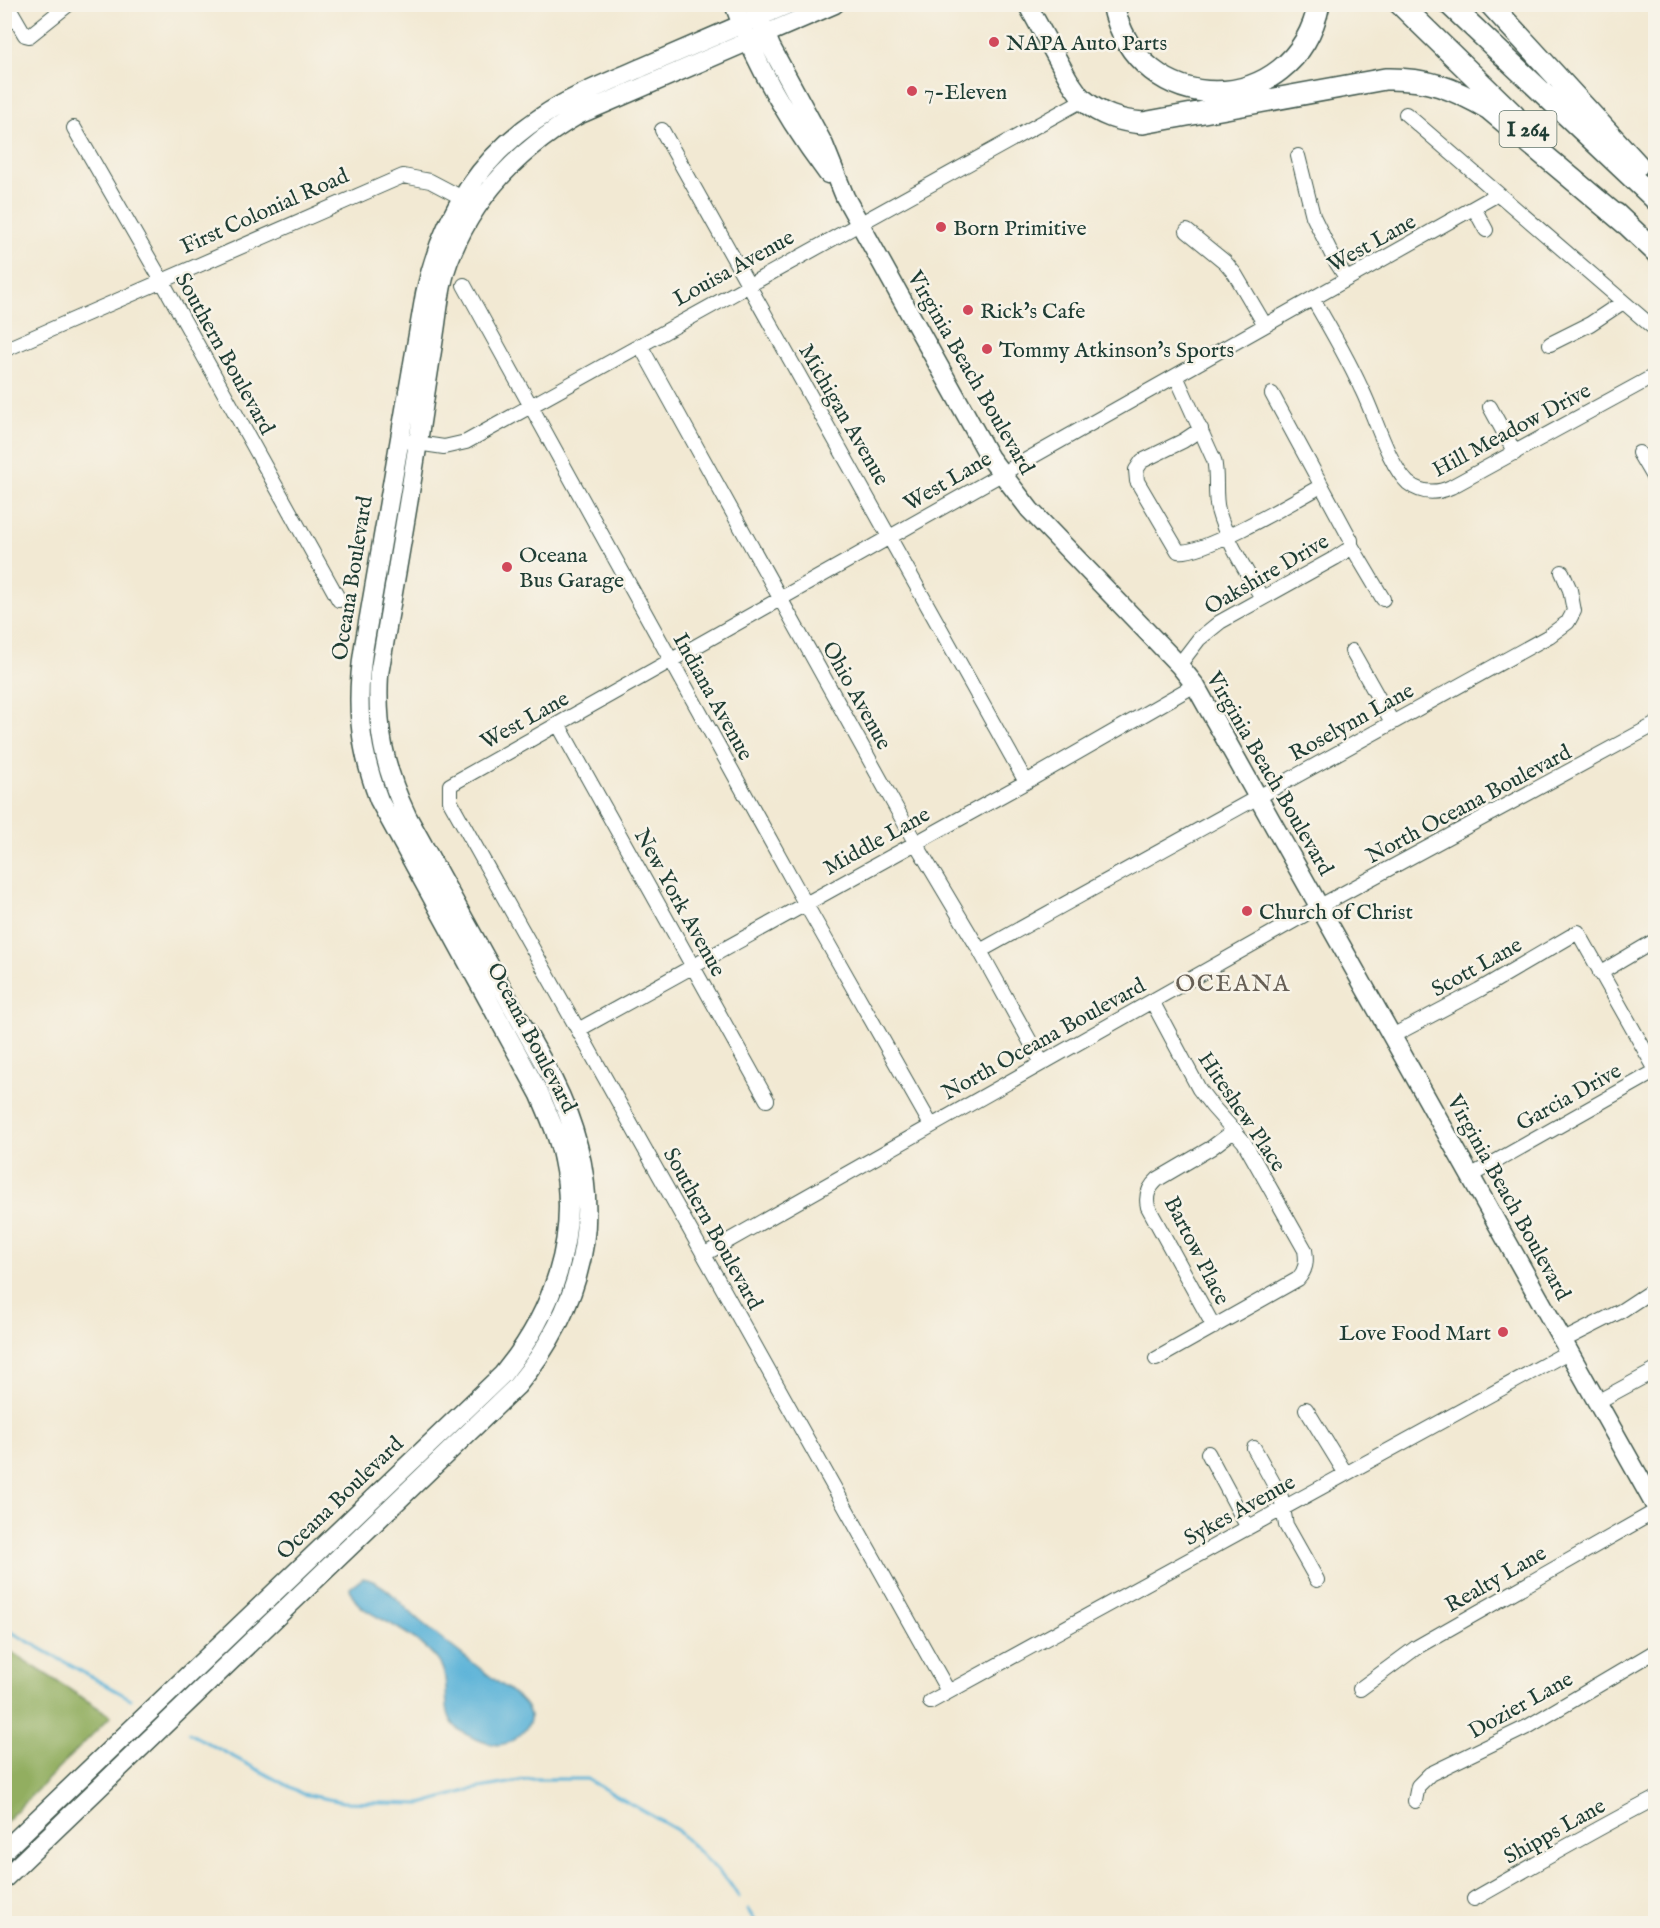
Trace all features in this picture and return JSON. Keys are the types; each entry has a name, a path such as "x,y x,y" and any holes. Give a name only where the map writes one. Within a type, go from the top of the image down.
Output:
{"highway":[{"path":"1113,4 1120,31 1128,45 1148,68 1173,84 1189,89 1219,93 1248,88 1276,74 1305,43 1312,29 1319,4"},
{"name":"I 264","path":"1400,4 1656,252"},
{"name":"I 264","path":"1449,4 1656,200"},
{"path":"1490,4 1656,186"},
{"path":"1083,100 1094,109 1114,118 1128,122 1152,122 1385,79 1405,78 1438,84 1465,95 1489,109 1626,224"}],"main road":[{"name":"Virginia Beach Boulevard","path":"734,4 753,24 807,144 845,197 1000,474 1051,532 1179,665 1195,685 1656,1507"},
{"path":"469,201 495,154 514,136 542,116 589,91 753,24 789,4"},
{"path":"753,24 835,4"},
{"path":"1027,4 1069,80 1083,100"},
{"name":"Oceana Boulevard","path":"4,1879 517,1386 543,1352 564,1314 569,1273 565,1245 567,1193 564,1161 553,1126 540,1095 391,824 369,774 358,712 359,674 430,267 447,223 469,201"},
{"name":"Oceana Boulevard","path":"4,1851 503,1374 525,1346 585,1242 586,1188 581,1156 567,1108 407,816 396,793 381,742 377,706 379,674 444,278 469,201"},
{"path":"354,1517 366,1532"}],"street":[{"path":"7,4 25,35 29,36 69,4"},
{"name":"Louisa Avenue","path":"399,439 444,447 466,442 1083,100"},
{"path":"1406,114 1656,330"},
{"name":"Southern Boulevard","path":"74,128 162,281 339,600"},
{"name":"Michigan Avenue","path":"662,130 1026,782"},
{"path":"1298,156 1314,216 1333,257 1347,279"},
{"name":"First Colonial Road","path":"4,350 403,176 430,181 469,201"},
{"name":"West Lane","path":"450,785 1498,195"},
{"path":"1474,208 1486,230"},
{"path":"1187,231 1225,262 1235,274 1265,326"},
{"name":"Indiana Avenue","path":"464,285 805,903 931,1125"},
{"name":"Hill Meadow Drive","path":"1312,299 1363,390 1380,434 1395,463 1408,483 1424,492 1442,491 1656,375"},
{"path":"1550,344 1590,324 1623,302"},
{"name":"Ohio Avenue","path":"640,345 915,842 980,951 1042,1063"},
{"path":"1176,376 1214,459 1219,511 1262,598"},
{"path":"1272,394 1351,540 1351,545 1383,599"},
{"path":"1490,406 1515,453"},
{"path":"1201,429 1183,441 1142,461 1136,470 1136,476 1178,551 1187,552 1229,535 1321,486"},
{"path":"1639,453 1656,482"},
{"name":"Oakshire Drive","path":"1179,665 1207,632 1262,598 1335,558 1349,549 1351,545"},
{"name":"Roselynn Lane","path":"980,951 1549,636 1568,622 1575,612 1562,572"},
{"path":"1352,651 1392,722"},
{"name":"Middle Lane","path":"578,1030 1026,782 1195,685"},
{"name":"New York Avenue","path":"558,724 767,1100"},
{"name":"North Oceana Boulevard","path":"705,1254 1320,906 1656,724"},
{"name":"Southern Boulevard","path":"450,785 450,801 948,1690"},
{"name":"Scott Lane","path":"1392,1036 1479,990 1578,932 1600,973"},
{"path":"1656,940 1600,973 1656,1071"},
{"name":"Hiteshew Place","path":"1152,1001 1199,1089 1247,1147 1305,1250 1307,1259 1303,1273 1298,1279 1214,1327"},
{"name":"Garcia Drive","path":"1470,1176 1656,1071"},
{"name":"Bartow Place","path":"1214,1327 1148,1207 1147,1195 1152,1184 1158,1179 1211,1148 1235,1130"},
{"name":"Sykes Avenue","path":"930,1702 948,1690 1346,1474 1565,1346 1656,1288"},
{"path":"1156,1359 1214,1327"},
{"path":"1597,1402 1656,1370"},
{"path":"1306,1409 1346,1474"},
{"path":"1254,1448 1277,1488 1286,1525 1317,1580"},
{"path":"1208,1453 1248,1528"},
{"name":"Realty Lane","path":"1360,1689 1417,1647 1656,1511"},
{"name":"Dozier Lane","path":"1414,1801 1418,1786 1430,1774 1529,1726 1656,1651"},
{"name":"Shipps Lane","path":"1474,1899 1582,1837 1656,1798"}],"green space":[{"path":"5,1648 111,1716 5,1822"}],"water":[{"path":"363,1578 387,1590 430,1629 518,1697 526,1706 530,1716 529,1722 517,1738 505,1744 494,1745 471,1737 457,1728 450,1719 444,1675 436,1658 418,1641 368,1612 356,1602 350,1588"}],"waterway":[{"path":"4,1628 131,1699"},
{"path":"189,1733 303,1794 343,1802 421,1804 474,1789 531,1779 587,1779 677,1830 728,1881 739,1897"},
{"path":"748,1910 757,1924"}],"place":[{"name":"NAPA Auto Parts","path":"994,42"},
{"name":"7-Eleven","path":"912,91"},
{"name":"Born Primitive","path":"941,227"},
{"name":"Rick's Cafe","path":"968,310"},
{"name":"Tommy Atkinson's Sports","path":"987,349"},
{"name":"Oceana Bus Garage","path":"507,567"},
{"name":"Church of Christ","path":"1247,911"},
{"name":"Love Food Mart","path":"1503,1332"}],"district":[{"name":"OCEANA","path":"1233,983"}]}
